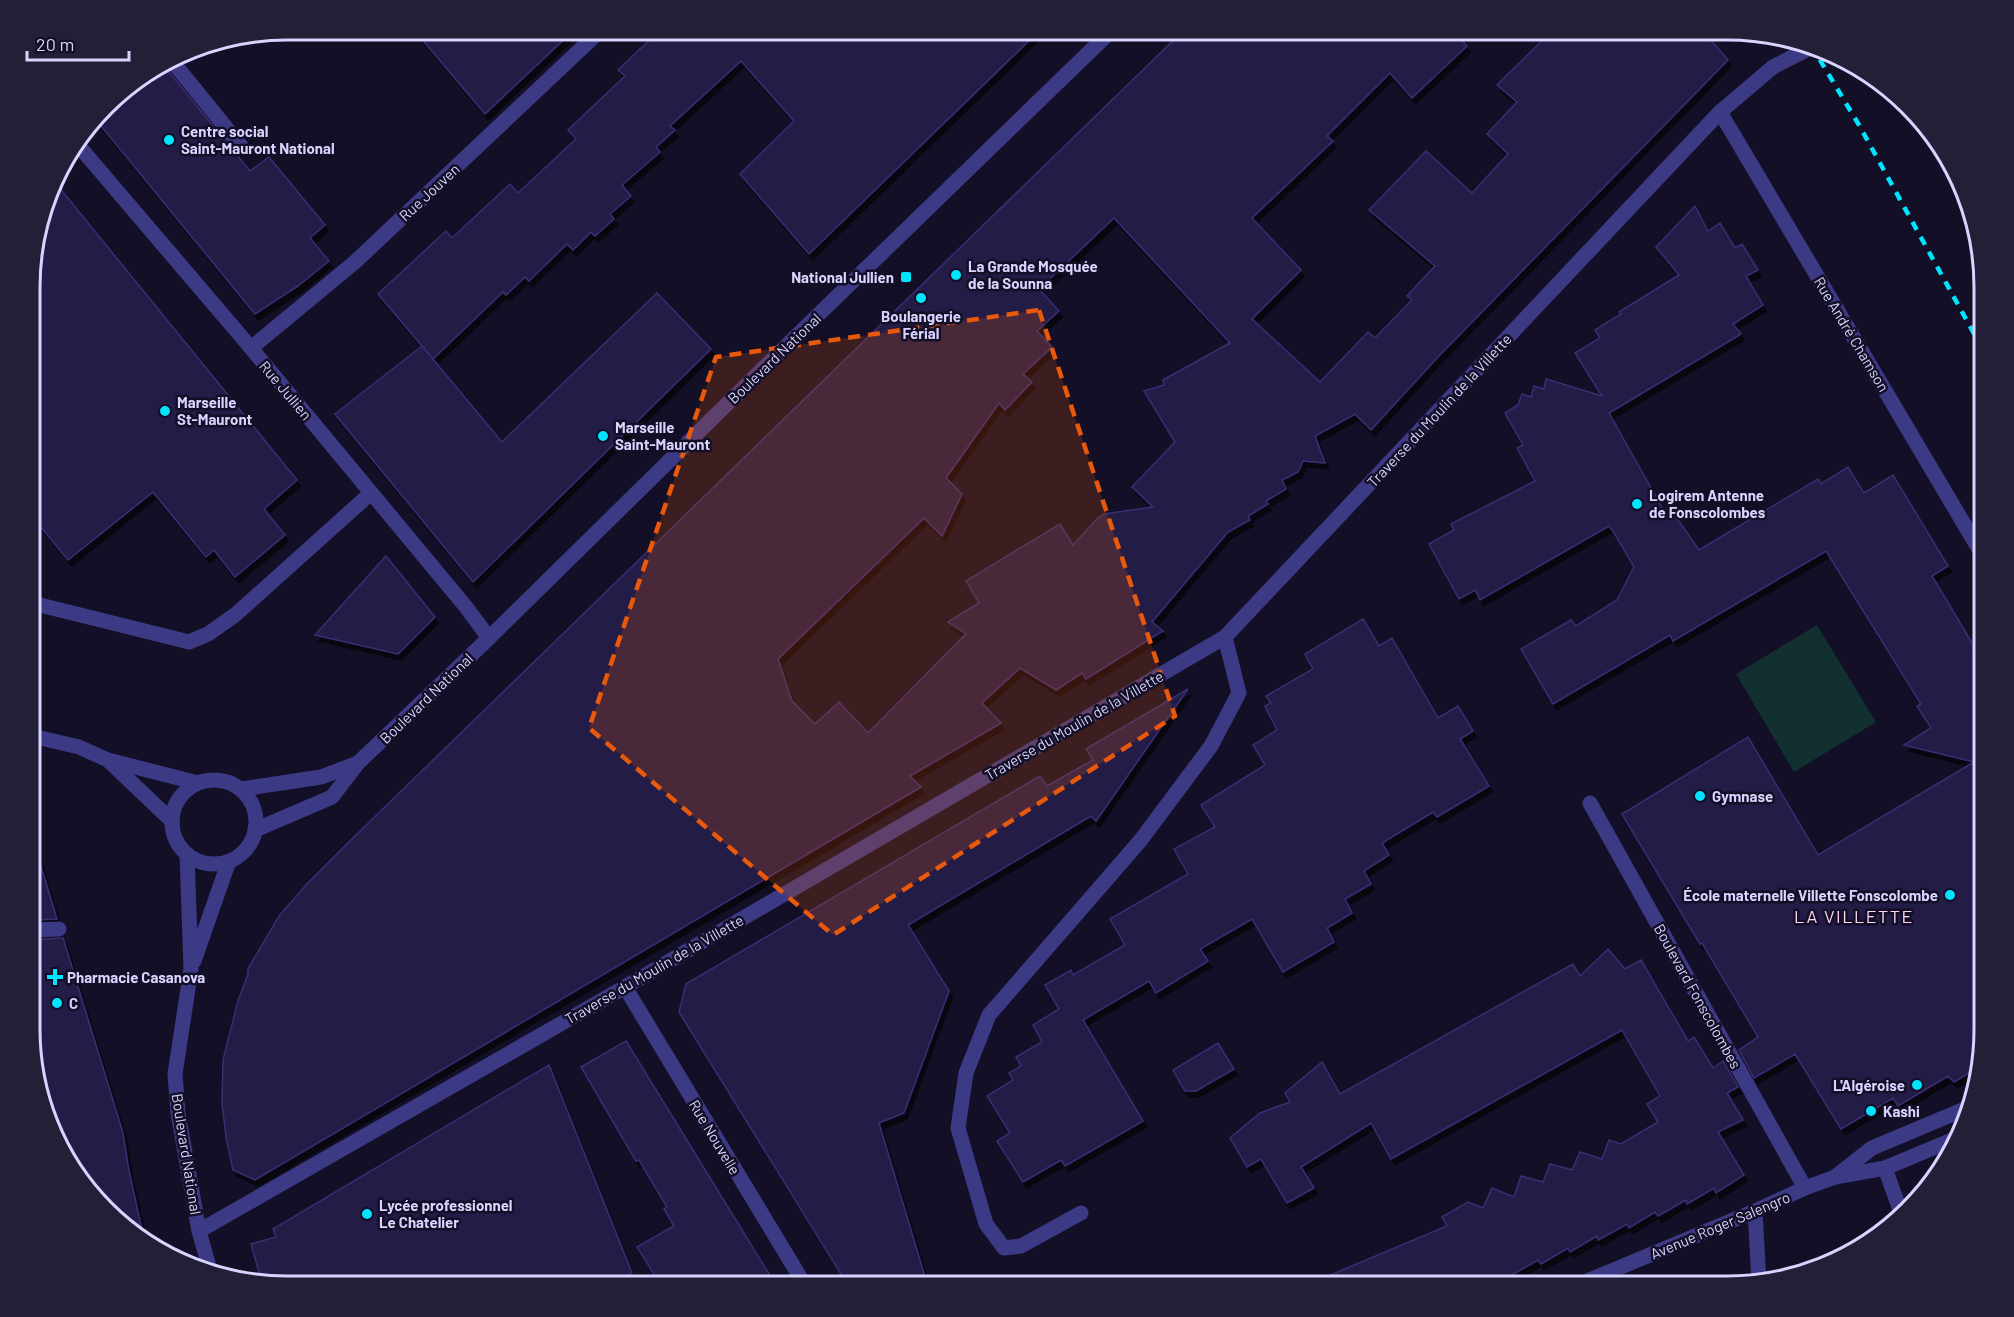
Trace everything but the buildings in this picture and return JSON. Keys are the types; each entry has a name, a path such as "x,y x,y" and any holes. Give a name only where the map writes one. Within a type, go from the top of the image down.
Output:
{"street":[{"name":"Rue Jouven","path":"251,348 355,262 590,40"},
{"name":"Boulevard National","path":"255,830 332,797 358,763 1102,40"},
{"name":"Traverse du Moulin de la Villette","path":"199,1231 625,987 1225,637 1720,112 1773,67 1801,53"},
{"path":"176,67 241,146"},
{"name":"Rue André Chamson","path":"1720,112 1974,541"},
{"name":"Rue Jullien","path":"82,150 251,348 466,607 489,638"},
{"path":"40,605 189,642 208,633 235,615 371,493"},
{"path":"1081,1213 1021,1246 1004,1248 986,1224 958,1128 966,1073 989,1016 1140,842 1211,746 1239,693 1225,637"},
{"path":"40,738 78,747 108,760 172,820 176,805 185,791 198,783"},
{"name":"Boulevard National","path":"108,760 198,783 213,779 228,782 242,789 321,777 358,763"},
{"path":"187,854 200,861 215,864 229,861 242,854 255,830 255,815 251,801 242,789"},
{"name":"Boulevard Fonscolombes","path":"1590,803 1805,1188"},
{"name":"Boulevard National","path":"172,820 174,833 187,854 191,969 175,1074 178,1113 199,1231 207,1263"},
{"path":"191,969 229,861"},
{"path":"40,930 59,929"},
{"name":"Rue Nouvelle","path":"625,987 799,1276"},
{"name":"Avenue Roger Salengro","path":"1835,1177 1872,1148 1959,1111"},
{"name":"Avenue Roger Salengro","path":"1599,1276 1805,1188 1835,1177 1885,1168 1946,1143"},
{"path":"1885,1168 1899,1206"},
{"path":"1755,1211 1759,1274"}],"highlighted area":[{"path":"1039,310 1175,716 833,935 589,728 716,357"}],"green space":[{"path":"1817,625 1876,722 1794,772 1736,674"}],"railway":[{"path":"1819,58 1859,125 1974,334"}],"place":[{"name":"Centre social Saint-Mauront National","path":"169,140"},
{"name":"La Grande Mosquée de la Sounna","path":"956,275"},
{"name":"National Jullien","path":"906,277"},
{"name":"Boulangerie Férial","path":"921,298"},
{"name":"Marseille St-Mauront","path":"165,411"},
{"name":"Marseille Saint-Mauront","path":"603,436"},
{"name":"Logirem Antenne de Fonscolombes","path":"1637,504"},
{"name":"Gymnase","path":"1700,796"},
{"name":"École maternelle Villette Fonscolombe","path":"1950,895"},
{"name":"Pharmacie Casanova","path":"55,977"},
{"name":"C","path":"57,1003"},
{"name":"L'Algéroise","path":"1917,1085"},
{"name":"Kashi","path":"1871,1111"},
{"name":"Lycée professionnel Le Chatelier","path":"367,1214"}],"district":[{"name":"LA VILLETTE","path":"1854,916"}]}
